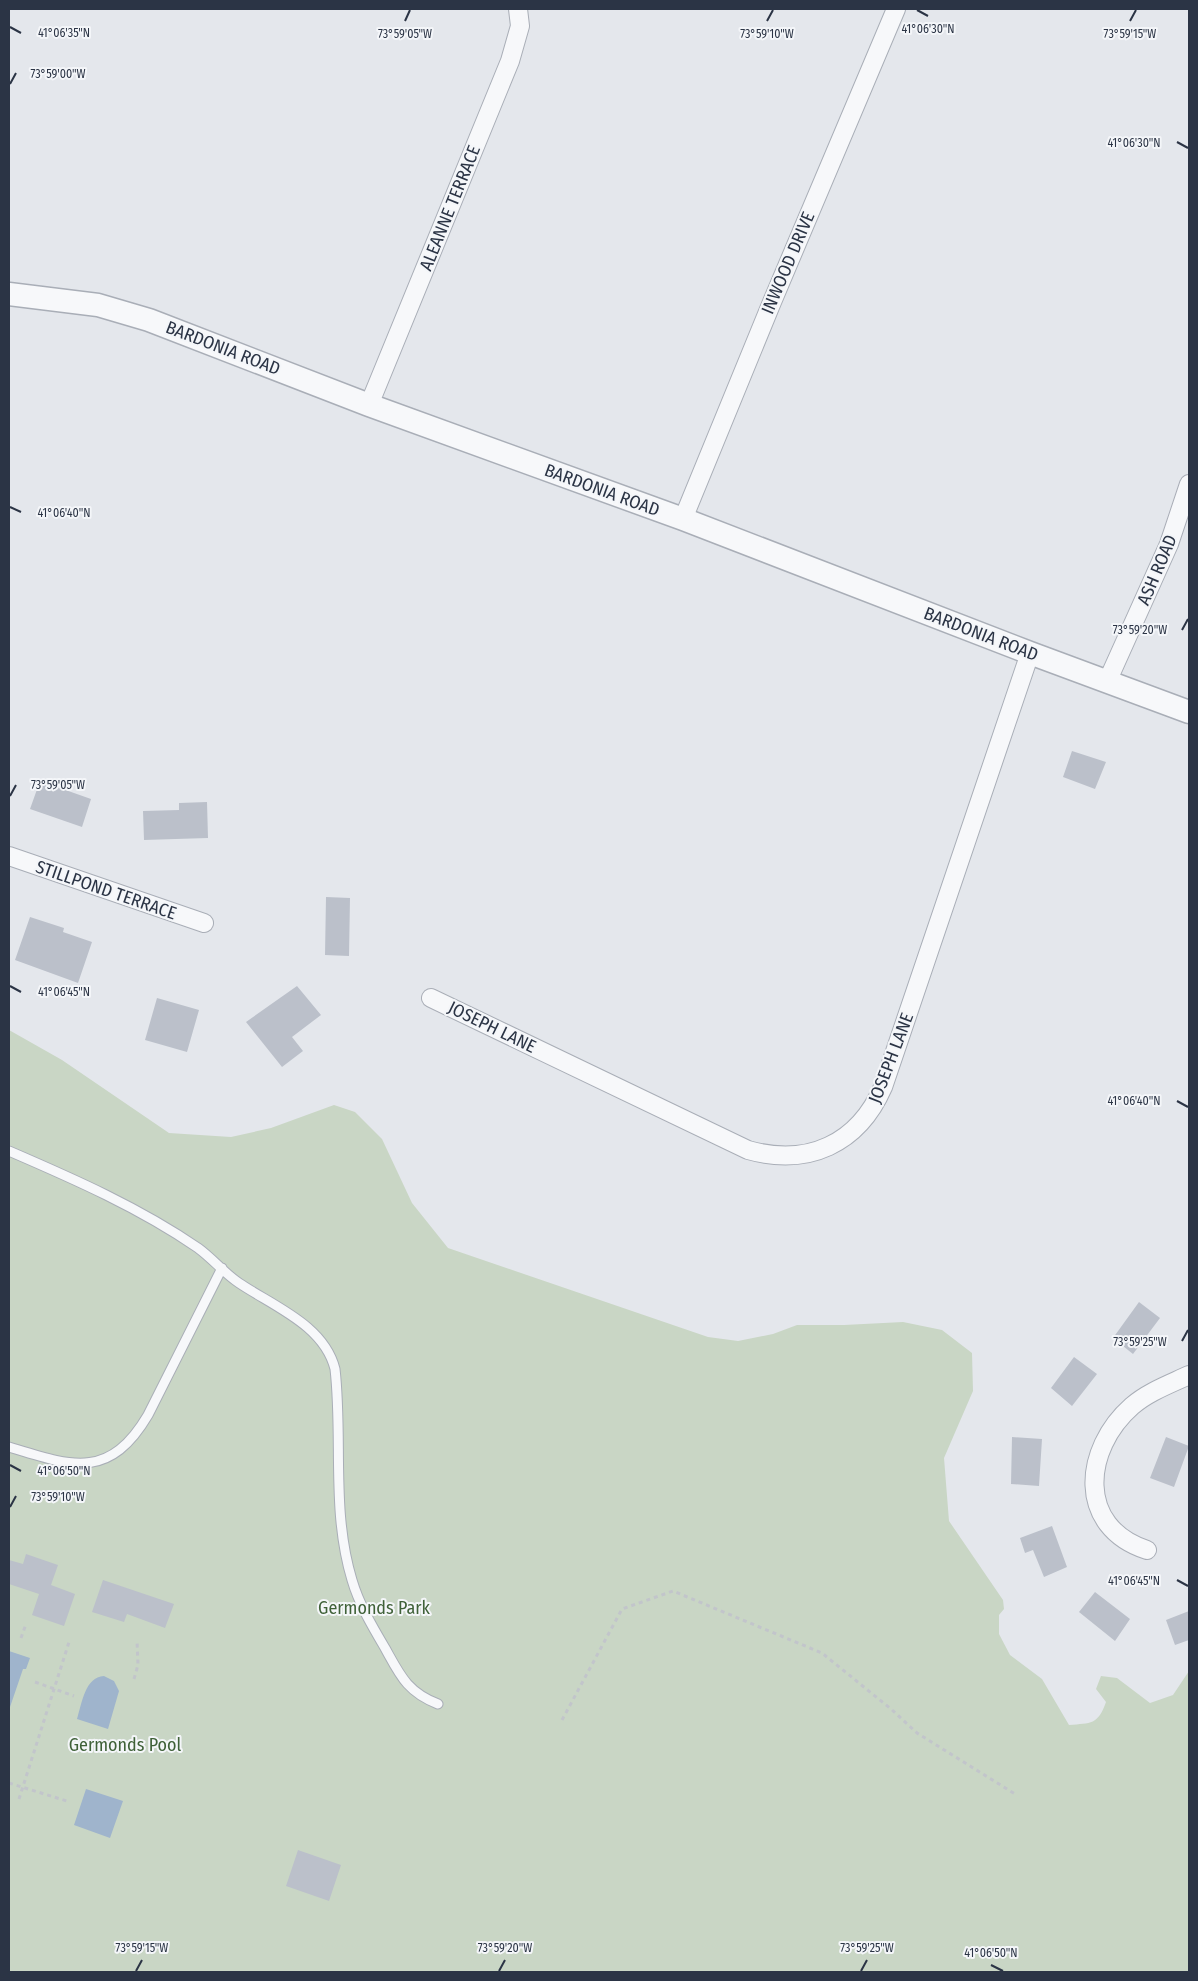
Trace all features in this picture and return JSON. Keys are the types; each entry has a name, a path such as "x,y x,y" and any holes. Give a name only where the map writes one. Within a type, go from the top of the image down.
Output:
{"street":[{"name":"ALEANNE TERRACE","path":"369,405 510,61 520,26 518,9"},
{"name":"INWOOD DRIVE","path":"683,519 772,302 896,9"},
{"name":"BARDONIA ROAD","path":"9,294 74,301 123,311 369,405 683,519 1030,653 1189,712"},
{"name":"ASH ROAD","path":"1107,682 1169,544 1189,484"},
{"name":"JOSEPH LANE","path":"431,998 748,1150 769,1156 789,1156 816,1151 833,1144 849,1134 864,1121 878,1099 1030,653"},
{"name":"STILLPOND TERRACE","path":"9,856 204,923"},
{"path":"1147,1550 1131,1544 1115,1533 1101,1514 1094,1491 1100,1451 1113,1428 1142,1398 1189,1375"}],"lane":[{"path":"9,1151 86,1185 150,1219 198,1248 236,1281 308,1328 329,1350 333,1358 336,1380 341,1526 344,1549 352,1581 371,1625 408,1686 421,1697 438,1704"},
{"path":"9,1447 56,1461 88,1464 100,1461 122,1449 138,1432 148,1415 222,1268"}],"path":[{"path":"562,1720 622,1609 673,1591 822,1653 916,1733 1016,1794"},
{"path":"21,1638 26,1624"},
{"path":"19,1799 70,1639"},
{"path":"134,1679 138,1665 137,1640"},
{"path":"36,1682 74,1696"},
{"path":"9,1783 70,1802"}],"green space":[{"name":"Germonds Park","path":"9,1030 62,1060 169,1133 231,1137 271,1128 334,1105 355,1112 382,1139 412,1203 448,1248 708,1337 738,1341 773,1334 797,1325 903,1322 942,1330 972,1353 973,1391 944,1458 949,1521 1003,1600 1004,1609 999,1615 999,1634 1010,1655 1042,1679 1069,1725 1088,1723 1097,1719 1100,1715 1106,1702 1096,1689 1101,1676 1117,1678 1150,1703 1173,1695 1189,1671 1189,1972 9,1972"}],"water":[{"path":"9,1651 30,1658 26,1669 23,1669 9,1710"},
{"path":"104,1676 114,1681 119,1691 108,1729 77,1719 88,1686 98,1677"},
{"path":"86,1789 123,1801 110,1838 74,1825"}],"building":[{"path":"1072,751 1106,762 1095,789 1063,777"},
{"path":"40,781 91,799 82,827 30,809"},
{"path":"207,802 208,838 144,840 143,811 179,810 179,803"},
{"path":"326,897 350,898 349,956 325,955"},
{"path":"30,917 64,928 63,932 92,942 78,983 15,960"},
{"path":"297,986 321,1015 292,1037 303,1051 282,1067 246,1022"},
{"path":"157,998 199,1010 187,1052 145,1040"},
{"path":"1139,1302 1160,1318 1133,1354 1113,1338"},
{"path":"1074,1357 1097,1374 1072,1406 1051,1388"},
{"path":"1012,1437 1042,1439 1039,1486 1011,1484"},
{"path":"1166,1437 1189,1446 1174,1487 1150,1478"},
{"path":"1052,1526 1067,1567 1044,1577 1033,1550 1025,1553 1020,1538"},
{"path":"26,1554 58,1565 51,1585 75,1594 64,1626 32,1615 39,1594 9,1584 9,1560 23,1564"},
{"path":"103,1580 174,1604 165,1628 127,1614 124,1622 92,1612"},
{"path":"1095,1592 1130,1619 1115,1641 1079,1612"},
{"path":"1189,1611 1189,1640 1175,1645 1166,1620"},
{"path":"298,1850 341,1865 329,1901 286,1886"}],"park label":[{"name":"Germonds Pool","path":"125,1745"}]}
